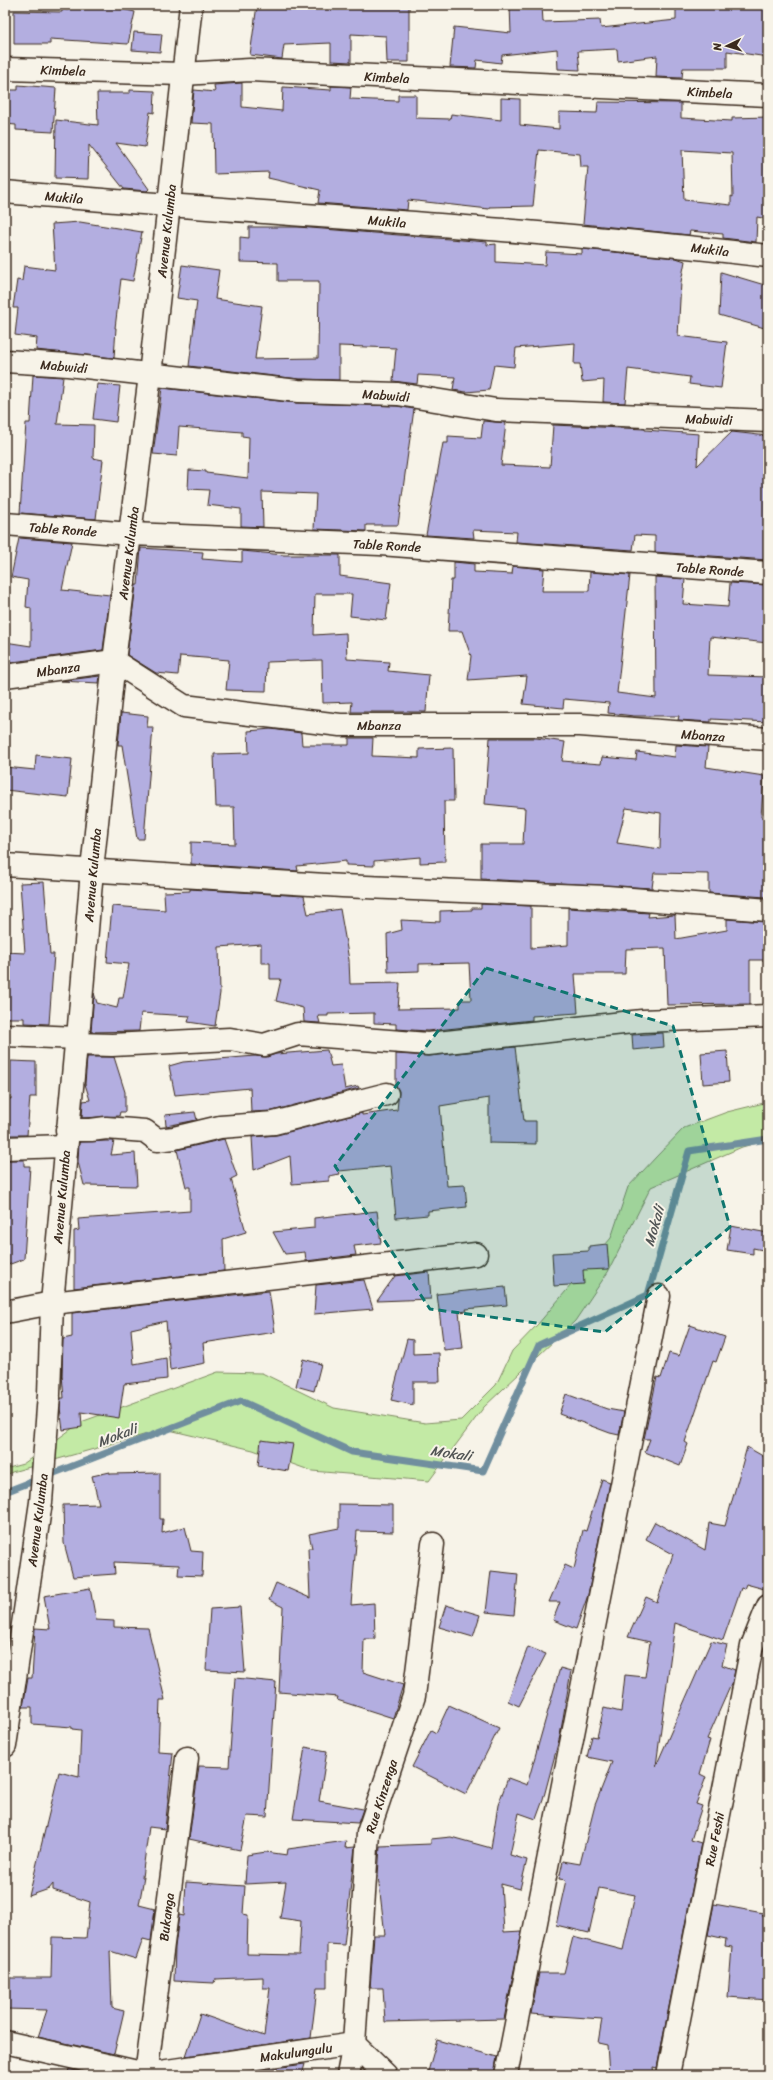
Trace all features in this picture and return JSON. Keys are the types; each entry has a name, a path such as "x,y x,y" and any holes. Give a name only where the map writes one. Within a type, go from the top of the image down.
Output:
{"street":[{"name":"Avenue Kulumba","path":"5,1746 41,1502 49,1394 52,1303 66,1138 77,1041 92,870 114,661 150,375 191,5"},
{"name":"Kimbela","path":"5,69 183,74 250,70 768,95"},
{"name":"Mukila","path":"5,192 686,246 768,256"},
{"name":"Mabwidi","path":"5,361 68,365 298,391 398,394 496,410 768,421"},
{"name":"Table Ronde","path":"5,524 131,534 380,544 768,573"},
{"name":"Mbanza","path":"5,676 114,661 184,706 324,723 347,725 580,725 768,738"},
{"path":"5,865 350,886 608,897 768,910"},
{"path":"5,1035 112,1045 230,1040 264,1045 298,1034 428,1044 642,1021 768,1016"},
{"path":"5,1148 66,1138 91,1130 106,1128 145,1131 157,1140 174,1138 220,1127 274,1123 387,1094"},
{"path":"5,1312 52,1303 476,1254"},
{"path":"506,2075 659,1296"},
{"name":"Rue Kinzenga","path":"348,2075 354,2044 368,1833 414,1696 433,1544"},
{"name":"Rue Feshi","path":"668,2075 752,1646 768,1606"},
{"name":"Bukanga","path":"146,2074 187,1758"},
{"name":"Makulungulu","path":"5,2042 146,2074 354,2044"},
{"path":"354,2044 386,2075"}],"highlighted area":[{"path":"486,968 673,1026 730,1227 605,1332 430,1309 335,1166"}],"green space":[{"path":"768,1102 768,1140 742,1147 651,1187 608,1272 575,1321 484,1407 429,1481 312,1471 253,1450 165,1429 12,1472 5,1476 5,1469 23,1464 81,1422 218,1372 262,1373 334,1408 425,1423 461,1420 496,1385 512,1351 538,1324 611,1238 628,1187 656,1157 684,1128 727,1112"}],"building":[{"path":"68,5 105,5 135,12 128,44 50,39 50,44 14,44 14,11 62,12 62,9 68,10"},
{"path":"257,5 409,5 409,62 387,62 386,36 351,34 351,62 331,61 331,43 284,45 282,59 250,55"},
{"path":"510,5 542,5 543,22 600,20 601,28 676,20 676,5 766,5 768,57 727,51 727,68 683,68 682,78 656,77 657,56 618,61 617,49 578,51 580,70 558,69 557,49 502,55 501,63 477,60 476,68 450,67 454,27 511,33"},
{"path":"134,32 162,34 160,52 132,50"},
{"path":"242,83 242,107 282,111 283,87 331,90 331,86 351,87 350,99 398,101 398,95 416,95 416,118 450,119 451,114 501,120 501,98 520,99 520,125 559,129 559,112 597,113 598,102 681,103 681,118 732,121 732,118 768,117 768,219 757,217 756,242 723,238 723,234 690,231 689,235 583,224 588,167 581,167 580,154 539,150 533,206 489,207 489,209 408,200 407,210 318,203 320,190 268,178 269,172 214,174 213,124 191,123 194,90 215,92 214,85","holes":["682,150 732,153 733,197 731,196 731,205 684,200"]},
{"path":"18,85 56,88 53,132 16,130 16,125 5,124 5,90 18,90"},
{"path":"130,90 155,91 154,113 150,112 145,147 116,143 149,189 147,191 124,189 89,145 88,179 55,178 56,120 98,125 97,93 130,93"},
{"path":"80,222 142,232 133,281 121,279 115,328 114,358 36,350 37,338 15,335 18,308 13,308 17,280 22,281 24,266 55,270 52,224"},
{"path":"249,227 298,227 487,242 487,245 496,244 496,262 545,265 546,252 582,254 582,249 676,258 685,261 681,282 678,336 727,342 721,388 689,384 690,377 628,369 625,403 603,402 604,380 582,382 580,364 574,364 575,343 516,348 514,367 494,365 489,390 466,392 453,390 455,377 418,375 417,384 393,381 396,348 339,346 339,380 299,379 189,366 197,301 177,298 182,265 219,270 215,299 262,306 255,359 318,358 319,281 278,281 278,263 240,262 240,237 249,238"},
{"path":"721,272 768,286 768,329 719,315"},
{"path":"33,375 63,377 57,424 94,425 93,458 103,460 96,519 20,513 26,423 30,423"},
{"path":"97,384 120,386 116,422 93,419"},
{"path":"162,388 297,403 397,406 414,409 398,525 366,525 366,531 314,529 316,494 262,492 263,527 241,526 241,509 207,505 209,490 188,489 189,470 206,471 206,473 248,478 249,437 242,436 242,432 179,427 177,456 153,454"},
{"path":"483,421 506,423 501,465 550,467 553,425 645,429 699,434 697,466 732,432 768,436 768,560 655,552 655,536 635,535 633,550 516,542 517,532 473,530 474,538 426,535 443,443 448,443 448,436 481,438"},
{"path":"19,538 72,542 62,590 110,595 103,650 5,663 5,642 31,646 31,608 26,607 28,580 11,577"},
{"path":"141,548 203,552 202,559 242,562 242,551 284,555 340,555 340,576 391,583 386,620 350,616 352,594 315,594 314,635 346,633 347,659 389,662 388,671 429,675 426,712 351,712 352,702 323,703 322,660 267,662 266,691 226,690 229,660 180,656 178,675 156,673 127,655 136,585 138,585"},
{"path":"454,562 474,564 474,572 512,574 513,566 544,569 542,591 589,591 590,572 630,575 617,693 656,698 655,577 685,579 683,604 728,607 730,583 768,585 768,643 710,637 708,675 768,677 768,722 711,719 711,722 678,720 679,716 634,716 608,713 609,703 564,699 563,708 523,704 527,676 468,680 471,656 462,631 448,631 451,580 454,580"},
{"path":"100,676 99,683 60,681"},
{"path":"121,713 148,716 147,727 153,727 144,839 137,839 122,745 118,745"},
{"path":"271,729 301,733 302,745 349,745 349,738 373,738 372,756 419,758 419,749 453,748 454,801 444,801 445,862 420,863 420,857 374,861 374,866 346,865 346,861 297,866 298,871 191,864 191,842 235,844 234,807 216,807 214,754 249,753 248,731"},
{"path":"490,738 536,738 565,742 562,761 601,764 602,757 636,760 637,752 675,757 676,745 708,747 706,767 764,776 761,817 768,818 768,889 766,897 709,893 709,874 654,873 652,888 481,879 481,844 523,844 525,808 485,804","holes":["626,808 661,813 660,849 617,843"]},
{"path":"36,755 72,759 68,797 5,790 5,767 35,770"},
{"path":"44,882 50,954 54,954 49,1024 24,1023 24,1018 5,1018 5,952 25,953 20,883"},
{"path":"190,889 304,896 308,914 340,909 349,960 350,984 400,983 398,1009 460,1008 460,1000 471,1000 469,963 419,964 419,971 388,972 387,934 402,930 401,920 440,922 440,911 472,910 472,908 481,908 481,904 531,906 531,948 568,945 568,908 649,913 648,917 675,915 676,939 727,930 727,919 765,922 765,925 768,925 768,960 750,960 750,1004 667,1005 665,948 626,949 625,974 575,974 578,1013 532,1016 532,1020 428,1031 396,1029 396,1024 374,1023 374,1013 328,1014 328,1016 318,1016 320,1023 304,1022 303,1008 276,1001 281,979 270,979 270,963 261,963 261,944 219,947 220,993 215,1026 188,1022 190,1016 141,1013 139,1031 91,1032 94,993 97,1003 117,1008 119,998 123,998 129,964 107,962 112,906 165,910 164,892 190,891"},
{"path":"663,1033 664,1047 633,1050 632,1035"},
{"path":"515,1047 524,1121 536,1121 536,1144 489,1143 489,1098 440,1106 447,1186 465,1185 467,1207 428,1211 428,1215 396,1218 391,1166 339,1171 340,1174 329,1176 329,1181 292,1184 290,1156 254,1170 252,1137 277,1135 362,1113 362,1115 397,1110 399,1091 396,1086 396,1054 429,1056"},
{"path":"327,1050 331,1066 341,1065 345,1089 358,1086 359,1088 272,1111 251,1112 250,1088 175,1095 169,1066 183,1062 255,1056 267,1057 276,1054"},
{"path":"727,1051 729,1082 703,1084 701,1053"},
{"path":"87,1057 114,1057 125,1092 125,1112 120,1112 119,1116 82,1118 83,1101 90,1100 85,1084"},
{"path":"11,1061 36,1062 36,1097 30,1097 27,1135 5,1135 6,1098 11,1099"},
{"path":"195,1112 197,1120 166,1126 165,1115"},
{"path":"224,1139 237,1176 231,1179 246,1232 223,1239 224,1271 74,1288 74,1231 79,1230 78,1219 190,1211 190,1187 186,1187 177,1150"},
{"path":"114,1141 111,1155 135,1153 137,1186 84,1185 78,1162 79,1142"},
{"path":"5,1160 24,1160 24,1166 30,1166 24,1259 5,1266"},
{"path":"377,1211 381,1243 354,1246 356,1255 306,1261 305,1252 285,1254 273,1232 314,1228 314,1218"},
{"path":"731,1226 768,1233 768,1251 753,1248 753,1254 727,1250"},
{"path":"607,1244 609,1269 583,1270 584,1284 554,1286 552,1253 589,1251 589,1246"},
{"path":"429,1272 431,1299 377,1301 395,1276"},
{"path":"364,1280 373,1309 314,1314 316,1285"},
{"path":"505,1287 507,1305 466,1309 467,1311 459,1312 463,1348 444,1350 437,1294"},
{"path":"269,1291 275,1332 203,1343 205,1363 170,1370 166,1321 131,1329 134,1364 166,1358 167,1379 124,1384 119,1418 81,1412 82,1427 63,1430 60,1408 61,1398 64,1398 62,1375 63,1339 72,1337 72,1313"},
{"path":"690,1325 725,1337 716,1362 713,1361 685,1442 688,1444 680,1466 645,1452 650,1439 644,1439 657,1377 661,1378 669,1353 679,1356"},
{"path":"407,1339 413,1340 413,1354 439,1353 440,1382 413,1382 413,1405 391,1400"},
{"path":"303,1359 321,1364 314,1391 296,1386"},
{"path":"566,1394 607,1409 624,1412 619,1435 559,1414"},
{"path":"261,1440 293,1444 288,1471 258,1466"},
{"path":"747,1447 768,1459 768,1590 746,1584 744,1589 741,1588 723,1640 675,1623 656,1766 711,1641 727,1645 722,1665 735,1670 733,1680 707,1739 710,1740 700,1774 706,1777 696,1804 702,1806 691,1840 701,1843 657,2068 653,2067 654,2075 609,2075 607,2045 598,2043 602,2019 531,2014 539,1973 564,1973 573,1937 623,1950 635,1895 599,1888 589,1933 556,1925 566,1880 559,1879 563,1861 580,1864 595,1805 612,1762 587,1757 592,1736 597,1737 604,1708 621,1712 625,1675 645,1677 650,1642 628,1637 646,1597 657,1602 673,1554 646,1539 655,1522 705,1550 709,1523 725,1526"},
{"path":"110,1472 110,1474 160,1473 160,1519 163,1519 162,1533 185,1527 191,1551 203,1552 202,1576 178,1575 179,1565 114,1562 115,1574 73,1577 64,1543 63,1505 99,1504 92,1476"},
{"path":"602,1479 610,1482 588,1595 576,1629 553,1620 560,1602 549,1602 565,1565 574,1569 583,1530 586,1531"},
{"path":"339,1504 393,1505 393,1532 357,1531 351,1605 374,1603 375,1639 364,1639 363,1672 403,1685 393,1718 337,1700 338,1697 279,1692 283,1607 269,1600 276,1583 310,1598 308,1548 312,1548 309,1534 339,1528"},
{"path":"491,1571 518,1574 514,1615 486,1612"},
{"path":"90,1588 96,1620 114,1621 114,1627 148,1628 165,1700 160,1700 158,1752 173,1753 165,1829 149,1827 142,1877 144,1877 139,1905 155,1909 151,1941 143,1939 136,1959 110,1951 112,2008 124,2011 114,2054 38,2037 47,2010 5,2009 5,1978 51,1978 52,1937 86,1938 90,1902 53,1890 53,1884 49,1889 29,1896 59,1772 79,1777 81,1730 72,1729 72,1727 32,1724 32,1707 23,1707 28,1678 32,1678 35,1628 50,1629 44,1596"},
{"path":"446,1605 480,1615 473,1637 439,1627"},
{"path":"240,1607 245,1672 206,1670 210,1609"},
{"path":"528,1647 546,1654 519,1706 508,1701"},
{"path":"560,1668 571,1671 560,1736 543,1800 536,1819 519,1813 510,1855 527,1860 520,1889 501,1884 504,1932 522,1931 504,2019 385,2022 383,1988 370,1988 374,1935 385,1935 378,1876 380,1846 431,1844 431,1839 451,1837 491,1848 498,1805 508,1778 527,1785"},
{"path":"235,1678 276,1682 267,1817 247,1816 240,1850 189,1839 199,1766 229,1767"},
{"path":"449,1705 499,1728 466,1794 412,1767 431,1730 436,1733"},
{"path":"305,1747 327,1751 319,1801 363,1809 358,1823 293,1819"},
{"path":"346,1841 345,1848 355,1847 344,1945 327,1944 327,1988 317,1988 311,2038 186,2056 200,2014 264,2036 270,1988 263,1988 263,1977 215,1979 214,1983 174,1981 175,1947 179,1915 184,1916 186,1882 245,1886 243,1914 248,1915 247,1954 299,1955 301,1921 280,1918 286,1882 245,1884 247,1855 266,1852 287,1855 288,1849"},
{"path":"714,1904 763,1913 762,1916 768,1916 768,2000 728,1997 732,1947 725,1946 726,1939 708,1935"},
{"path":"437,2040 497,2057 494,2075 427,2075"},
{"path":"305,2064 302,2075 237,2073"},
{"path":"69,2069 89,2074 67,2075"}],"waterway":[{"name":"Mokali","path":"5,1492 241,1401 352,1452 483,1471 539,1345 648,1295 689,1151 768,1139"}]}
